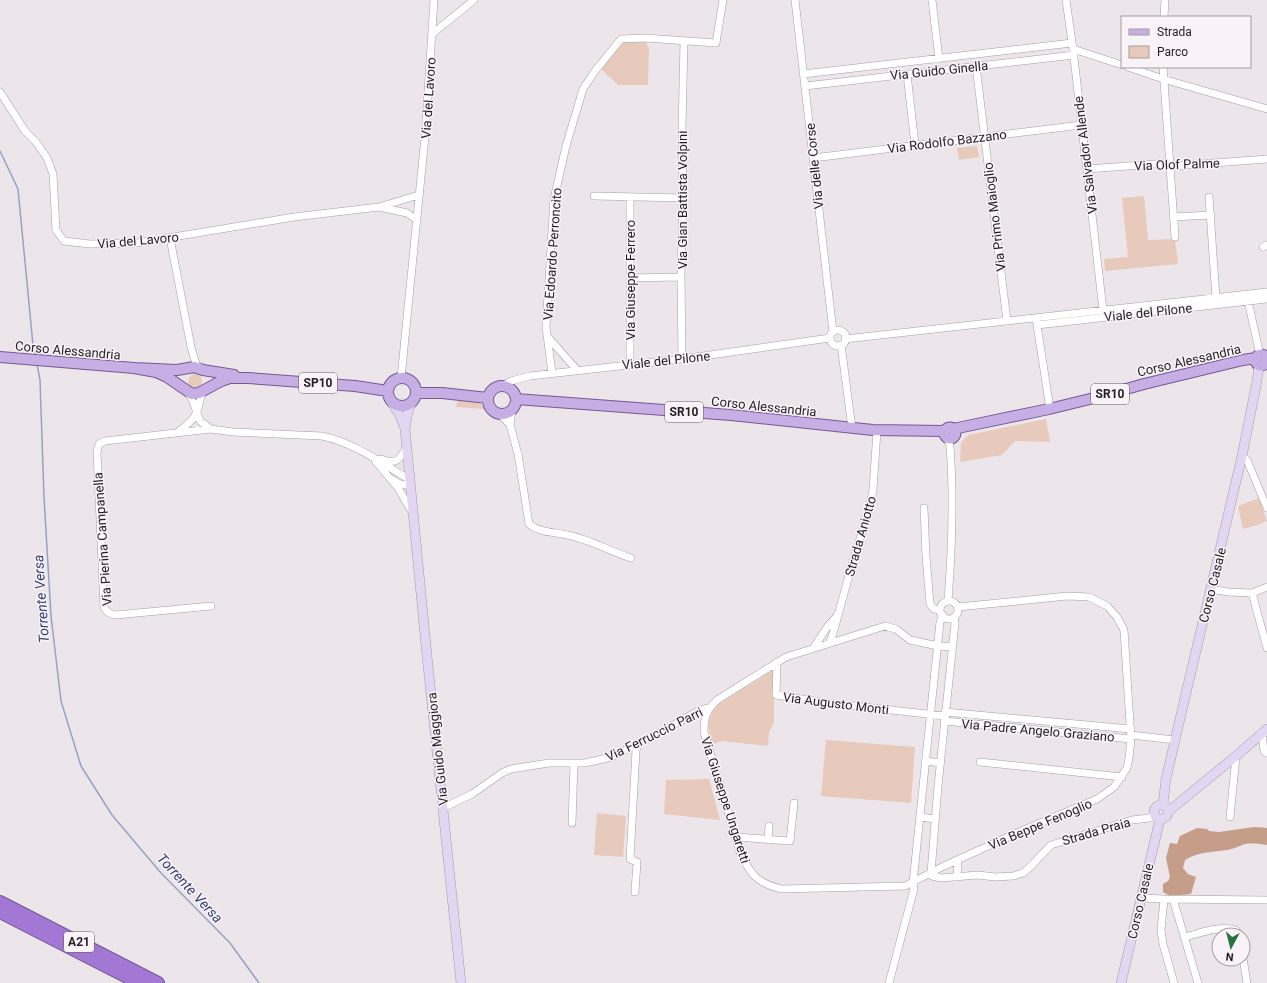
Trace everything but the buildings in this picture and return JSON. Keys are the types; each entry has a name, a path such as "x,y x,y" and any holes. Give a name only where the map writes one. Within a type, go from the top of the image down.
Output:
{"highway":[{"name":"A21","path":"0,902 158,983"},
{"name":"A21","path":"0,912 139,983"}],"main road":[{"name":"Corso Alessandria","path":"0,357 134,368 177,370 198,369 248,378"},
{"name":"Corso Alessandria","path":"516,399 731,415 852,428 948,435 964,427 1050,409 1144,384 1244,360 1262,358"},
{"name":"Corso Alessandria","path":"134,368 156,372 168,377 185,389 196,394 230,378 355,386 388,391"},
{"path":"185,389 182,384 182,375 184,372 198,369 207,376 208,380 206,388 202,391"},
{"path":"402,378 410,380 414,384 417,393 411,404 403,407 398,406 391,401 388,391 394,381 402,378"},
{"path":"503,386 507,387 513,392 516,399 512,410 504,414 492,409 488,402 489,394 495,388 503,386"},
{"path":"417,393 442,393 488,398"}],"street":[{"name":"Via del Lavoro","path":"402,378 425,137 434,0"},
{"path":"432,34 474,0"},
{"name":"Via Edoardo Perroncito","path":"552,373 546,327 554,198 566,146 583,89 595,71 621,39 645,38 716,43 723,0"},
{"name":"Via delle Corse","path":"795,0 831,335"},
{"name":"Via Guido Ginella","path":"932,0 939,58"},
{"name":"Via Salvador Allende","path":"1066,0 1103,310"},
{"path":"1164,16 1165,0"},
{"name":"Via Gian Battista Volpini","path":"682,359 681,277 684,41"},
{"path":"1073,49 1121,65"},
{"name":"Via Guido Ginella","path":"803,74 939,58 1073,49"},
{"name":"Via Guido Ginella","path":"805,86 976,66 1073,49"},
{"name":"Via Primo Maioglio","path":"976,66 1007,321"},
{"path":"1131,68 1163,79 1267,109"},
{"path":"1163,68 1175,237"},
{"path":"907,74 915,145"},
{"name":"Via del Lavoro","path":"0,92 25,130 48,158 53,174 56,230 64,241 90,244 137,243 294,217 379,207 419,195"},
{"name":"Via Rodolfo Bazzano","path":"813,158 1081,125"},
{"name":"Via Olof Palme","path":"1087,169 1169,163 1175,166 1182,166 1267,159"},
{"path":"594,196 683,198"},
{"name":"Via Giuseppe Ferrero","path":"630,197 630,364"},
{"path":"1209,197 1216,298"},
{"name":"Via del Lavoro","path":"379,207 407,213 417,220"},
{"path":"1173,217 1211,215"},
{"path":"170,238 191,347 198,369"},
{"path":"630,278 681,277"},
{"name":"Viale del Pilone","path":"1036,321 1103,310 1267,292"},
{"name":"Viale del Pilone","path":"845,339 1007,321 1036,321 1267,299"},
{"path":"1248,301 1262,358"},
{"path":"1036,321 1050,409"},
{"path":"841,345 833,345 831,335 840,331 844,334 844,343 841,345 852,428"},
{"name":"Viale del Pilone","path":"503,386 511,381 530,376 682,359 831,335"},
{"name":"Via Edoardo Perroncito","path":"547,336 577,370"},
{"name":"Corso Casale","path":"1166,808 1166,779 1242,456 1262,358"},
{"path":"185,389 193,401 200,421 211,429"},
{"path":"179,432 193,420 197,413 202,391"},
{"name":"Via Guido Maggiora","path":"391,401 400,416 405,429 461,983"},
{"name":"Via Guido Maggiora","path":"405,429 408,411 411,404"},
{"path":"512,410 510,425 518,454 529,524 541,531 580,538 631,558"},
{"path":"499,413 510,425"},
{"name":"Via Guido Maggiora","path":"211,429 233,432 322,436 345,443 369,455 388,462 394,462 401,457 407,447"},
{"name":"Via Pierina Campanella","path":"211,429 105,441 101,442 97,448 104,607 108,614 116,615 211,606"},
{"name":"Strada Aniotto","path":"829,643 868,513 873,490 877,430"},
{"path":"948,435 953,515 952,556 948,601"},
{"name":"Via Guido Maggiora","path":"369,455 388,477 414,515"},
{"name":"Via Guido Maggiora","path":"369,455 410,482"},
{"path":"1242,456 1247,460 1264,493 1267,508"},
{"name":"Via Guido Maggiora","path":"388,477 396,482 406,485 410,482"},
{"path":"924,508 930,604 934,609 948,618 954,617"},
{"path":"1210,589 1228,592 1252,593 1267,587"},
{"path":"1252,593 1267,648"},
{"name":"Via Beppe Fenoglio","path":"913,883 958,860 1019,832 1098,799 1114,788 1127,768 1129,758 1131,735 1124,630 1117,617 1107,606 1089,597 1067,596 958,607"},
{"path":"889,983 914,889 913,883 941,613 943,603 948,601 953,602 958,607 957,614 954,617 955,623 940,763 931,873"},
{"name":"Strada Aniotto","path":"814,647 828,626 837,616"},
{"path":"709,708 717,700 786,656 885,626 896,630 910,640 938,646 952,647"},
{"name":"Via Augusto Monti","path":"777,662 776,695 828,703 945,716"},
{"path":"935,666 950,667"},
{"name":"Via Ferruccio Parri","path":"443,808 472,794 502,773 511,769 549,763 585,763 612,757 700,710 709,708"},
{"name":"Via Giuseppe Ungaretti","path":"709,708 704,722 704,732 740,852 747,866 755,877 767,885 781,889 900,887 913,883"},
{"name":"Via Padre Angelo Graziano","path":"945,716 1131,735"},
{"name":"Via Padre Angelo Graziano","path":"945,716 1175,740"},
{"path":"1265,732 1264,751 1267,753"},
{"path":"1158,817 1166,817 1166,808 1236,756 1265,732"},
{"path":"635,892 637,862 630,859 636,750 639,743"},
{"path":"1230,817 1236,756"},
{"path":"925,761 940,763"},
{"path":"980,762 1122,776"},
{"path":"572,823 574,764"},
{"path":"736,837 789,842 791,840 794,803"},
{"path":"920,817 935,819"},
{"name":"Corso Casale","path":"1121,983 1158,817"},
{"name":"Strada Praia","path":"931,873 934,877 941,878 978,875 995,878 1013,876 1023,873 1051,845 1132,820 1158,817"},
{"path":"768,840 769,826"},
{"path":"957,877 958,860"},
{"path":"1141,898 1267,900"},
{"path":"1164,899 1161,930 1163,944 1174,983"},
{"path":"1173,899 1198,983"},
{"path":"1185,937 1211,931"},
{"path":"1244,967 1247,983"}],"green space":[{"path":"625,40 645,41 649,48 648,85 618,85 601,69"},
{"path":"977,146 979,157 959,160 957,148"},
{"path":"1144,196 1148,240 1175,239 1178,264 1105,271 1104,259 1128,257 1122,198"},
{"path":"192,374 198,374 202,378 202,384 198,388 192,388 188,384 188,378"},
{"path":"458,399 480,403 485,409 456,407"},
{"path":"1046,419 1050,442 1015,441 1002,455 960,462 961,443 968,435"},
{"path":"1259,498 1267,521 1243,529 1238,506"},
{"path":"774,670 774,723 769,732 768,746 722,741 712,744 709,733 709,723 711,714 717,705"},
{"path":"826,740 915,747 911,803 821,796"},
{"path":"709,779 720,820 664,814 666,780"},
{"path":"597,813 626,816 623,857 594,855"}],"shaded area":[{"path":"1254,827 1267,828 1267,845 1245,844 1229,850 1205,853 1190,857 1185,860 1183,868 1188,874 1196,877 1191,894 1170,896 1163,892 1163,884 1168,881 1170,877 1166,858 1170,843 1177,844 1180,836 1197,828 1219,832"}],"waterway":[{"name":"Torrente Versa","path":"0,151 18,189 33,345 36,356"},
{"name":"Torrente Versa","path":"37,364 40,380 44,497 51,616 61,701 81,766 112,815 161,873 230,943 259,983"}]}
